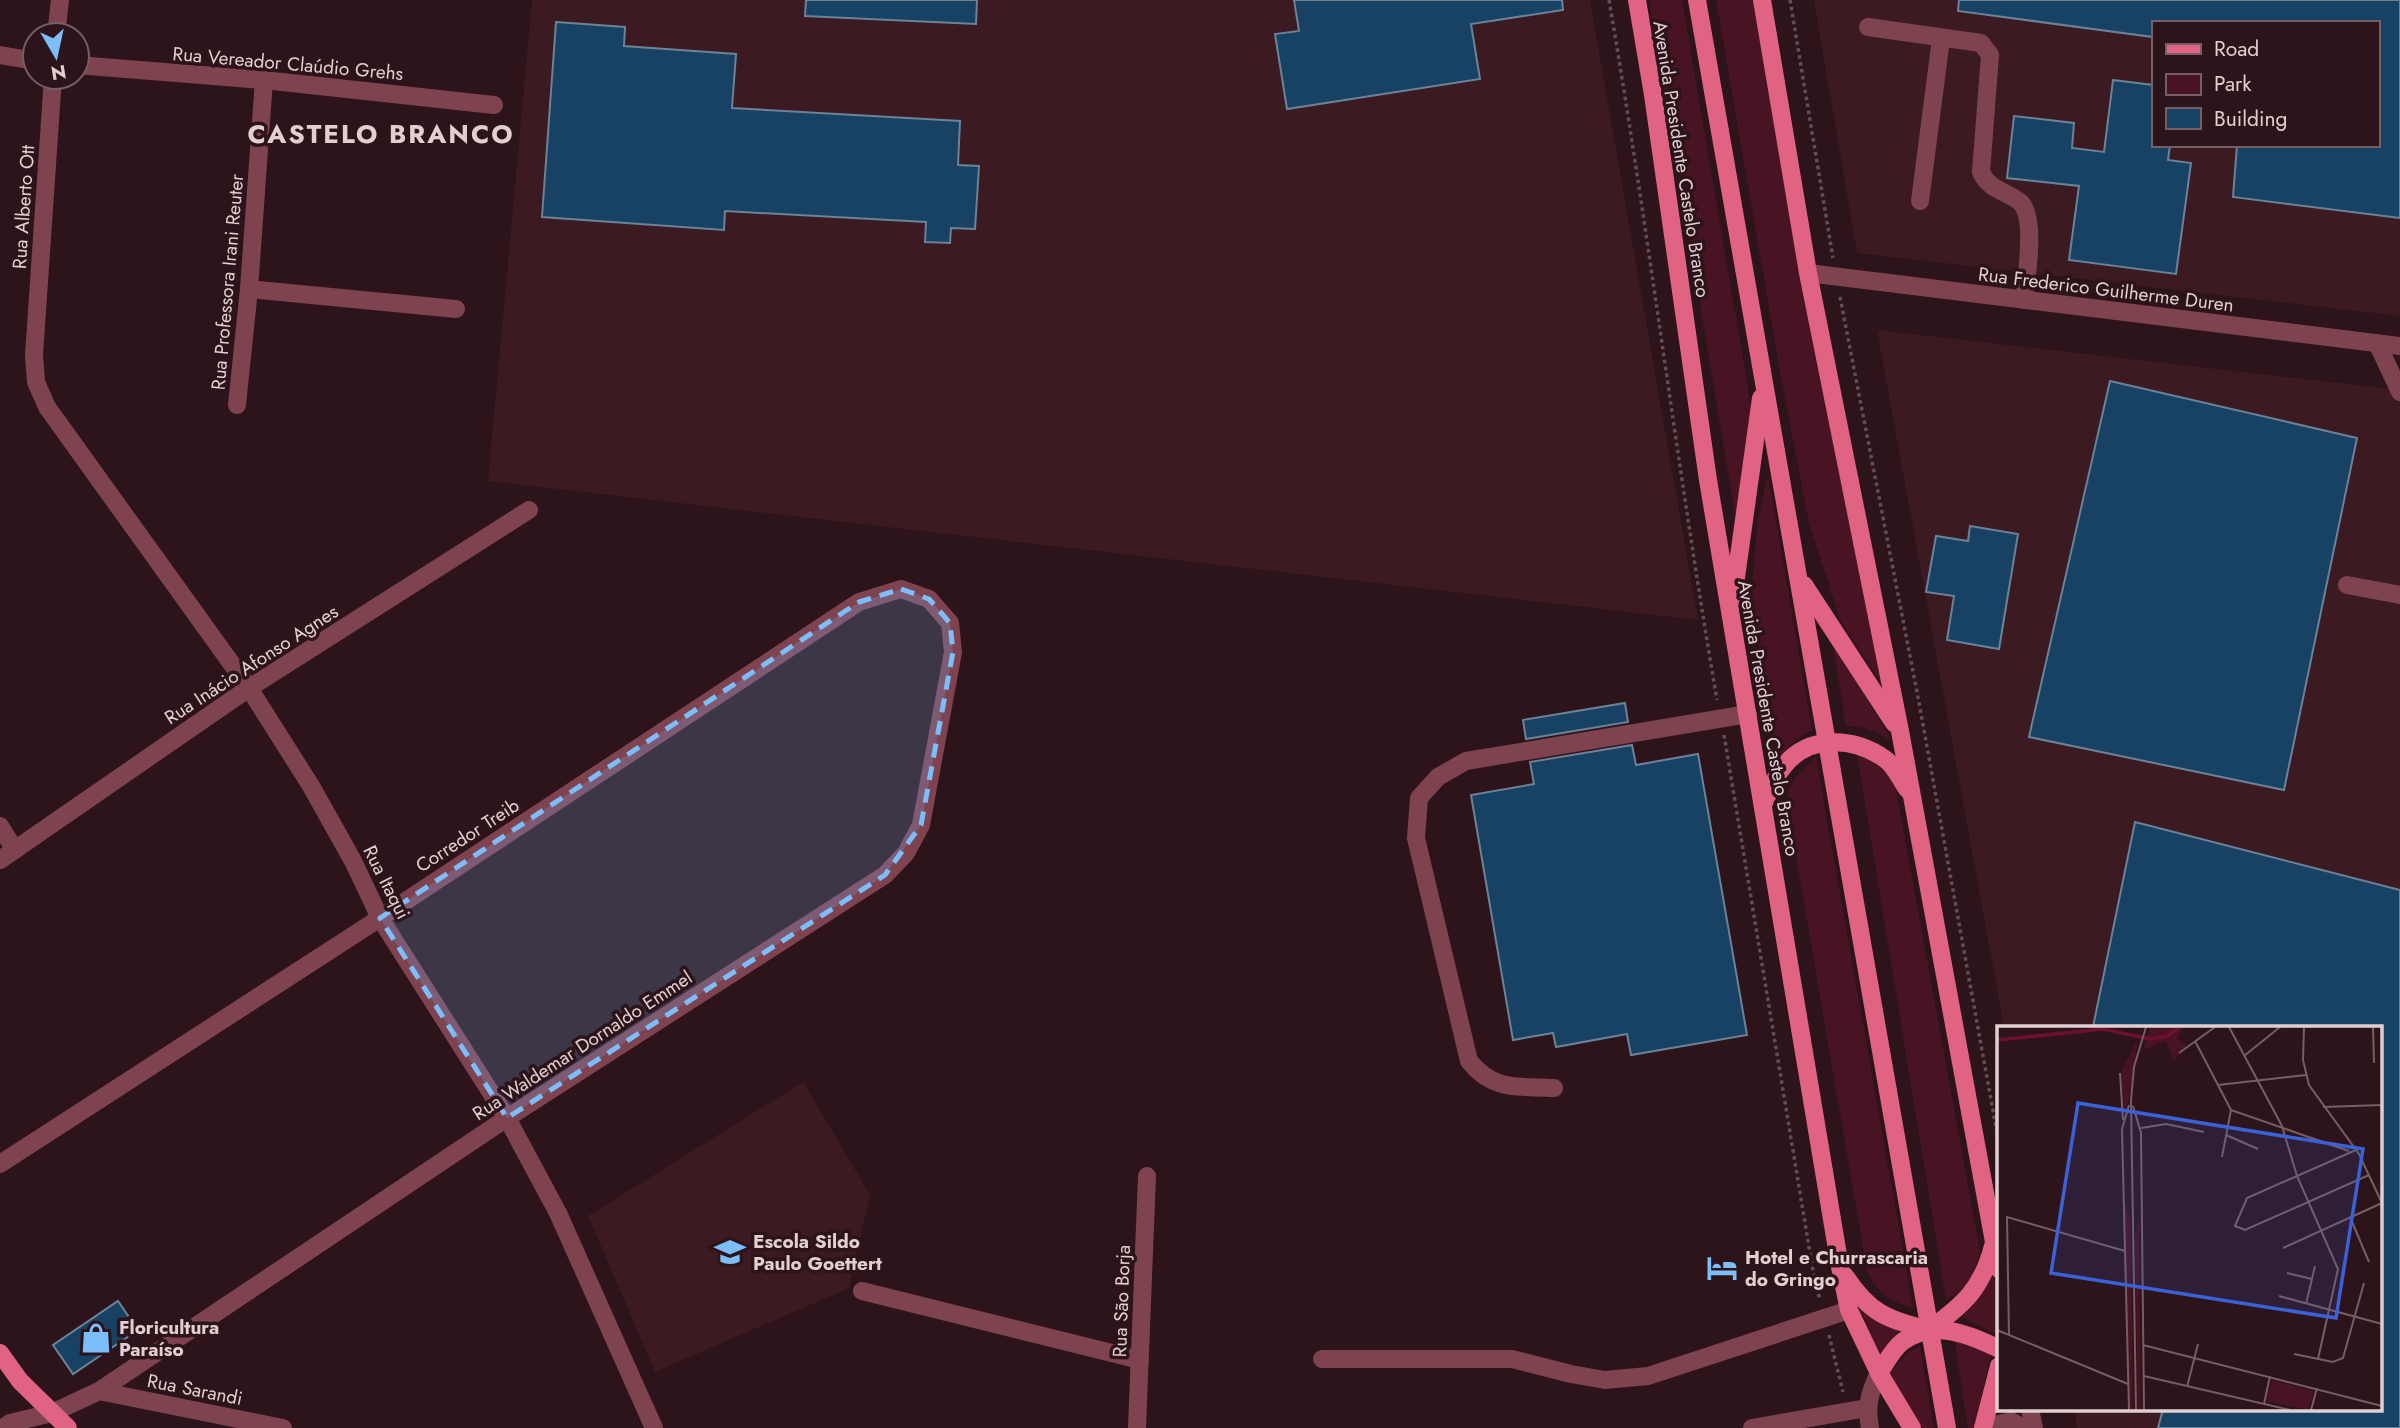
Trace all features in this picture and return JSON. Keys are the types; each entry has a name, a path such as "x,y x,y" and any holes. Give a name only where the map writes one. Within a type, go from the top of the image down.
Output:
{"main road":[{"name":"Avenida Presidente Castelo Branco","path":"1637,0 1708,480 1840,1267 1849,1310 1880,1373 1912,1428"},
{"name":"Avenida Presidente Castelo Branco","path":"1697,0 1947,1428"},
{"path":"1762,0 1808,274 1899,731 1997,1261"},
{"path":"1731,617 1763,380"},
{"path":"1799,577 1899,731"},
{"path":"1763,805 1774,778 1785,764 1802,749 1827,741 1852,743 1887,760 1911,795"},
{"path":"1880,1373 1903,1341 1929,1330 1955,1311 1978,1286 1987,1268 1993,1245"},
{"path":"1840,1267 1857,1294 1874,1310 1896,1321 1929,1330 1956,1331 1997,1348"},
{"path":"0,1353 20,1381 68,1428"},
{"path":"1983,1428 1997,1374"}],"street":[{"path":"58,21 60,0"},
{"path":"1868,27 1981,43 1990,55 1981,172 1990,186 2022,204 2026,213 2029,241 2024,300"},
{"path":"1920,201 1941,38"},
{"path":"0,55 21,59"},
{"name":"Rua Vereador Claúdio Grehs","path":"91,66 264,80 494,105"},
{"name":"Rua Professora Irani Reuter","path":"237,405 249,289 264,80"},
{"name":"Rua Alberto Ott","path":"36,382 34,355 52,91"},
{"name":"Rua Frederico Guilherme Duren","path":"1808,274 2400,346"},
{"path":"249,289 456,309"},
{"path":"2377,343 2400,393"},
{"name":"Rua Itaqui","path":"36,382 47,407 249,688 311,786 353,861 380,918 508,1118 558,1213 654,1428"},
{"name":"Rua Inácio Afonso Agnes","path":"8,855 249,688 529,510"},
{"path":"2347,585 2400,595"},
{"name":"Corredor Treib","path":"0,1164 380,918 859,602 901,589 929,599"},
{"name":"Rua Waldemar Dornaldo Emmel","path":"3,1428 10,1423 52,1413 99,1391 508,1118 885,875 906,853 921,825 953,652 950,623 929,599"},
{"path":"1554,1088 1499,1084 1480,1075 1469,1062 1416,838 1419,798 1438,776 1466,761 1748,714"},
{"path":"0,826 8,855"},
{"name":"Rua São Borja","path":"1137,1428 1147,1176"},
{"path":"862,1291 1140,1360"},
{"path":"1322,1359 1512,1359 1605,1380 1648,1376 1849,1310"},
{"path":"1870,1428 1867,1409 1870,1390 1880,1373"},
{"name":"Rua Sarandi","path":"99,1391 282,1428"},
{"path":"1752,1428 1867,1409"},
{"path":"2030,1410 2034,1428"},
{"path":"1983,1428 2011,1421 2023,1428"}],"path":[{"path":"1790,0 1836,277 1917,696 1997,1133"}],"highlighted area":[{"path":"901,589 929,599 950,623 953,652 921,825 885,875 507,1118 380,918 859,602"}],"shaded area":[{"path":"532,0 1590,0 1698,620 488,481"},
{"path":"1814,0 2400,0 2400,316 1857,253"},
{"path":"1877,330 2400,390 2400,1428 2077,1428 2074,1410 2382,1410 2382,1026 2004,1026"},
{"name":"Escola Sildo Paulo Goettert","path":"803,1082 870,1195 849,1288 655,1372 588,1216"}],"green space":[{"path":"1649,0 1682,0 1752,412 1737,526"},
{"path":"1716,0 1759,0 1882,684 1841,622 1809,523"},
{"path":"1768,474 1812,730 1795,740 1778,760 1751,596 1758,519"},
{"path":"1832,640 1892,741 1870,730 1846,726"},
{"path":"1856,748 1879,759 1894,779 1980,1251 1969,1280 1960,1291 1946,1300"},
{"path":"1816,757 1913,1308 1886,1296 1875,1285 1867,1271 1787,804 1792,783"},
{"path":"1994,1273 1997,1290 1997,1335 1962,1317 1977,1300"},
{"path":"1858,1304 1906,1330 1895,1336 1880,1355"},
{"path":"1954,1338 1991,1353 1975,1428 1968,1428"},
{"path":"1920,1346 1934,1428 1922,1428 1889,1374 1907,1353"}],"building":[{"path":"806,0 977,0 976,24 805,16"},
{"path":"1294,0 1562,0 1563,10 1471,24 1480,79 1287,109 1275,34 1299,31"},
{"path":"1959,0 2400,0 2400,218 2233,197 2237,147 2379,147 2379,21 2152,21 2152,37 1958,11"},
{"path":"556,22 625,27 624,46 736,54 732,108 960,121 958,165 979,166 975,229 951,228 950,243 925,242 926,222 725,211 724,230 542,217"},
{"path":"2113,80 2152,85 2152,147 2170,147 2168,160 2191,163 2176,274 2069,260 2079,186 2007,178 2014,116 2074,123 2072,148 2104,152"},
{"path":"2110,381 2357,438 2284,790 2029,737"},
{"path":"1970,526 2018,534 1999,649 1947,640 1954,596 1926,592 1936,536 1968,541"},
{"path":"1625,703 1628,722 1526,739 1523,720"},
{"path":"1632,745 1636,765 1698,754 1747,1035 1631,1055 1627,1034 1556,1047 1553,1033 1513,1040 1471,795 1534,784 1530,762"},
{"path":"2135,822 2400,890 2400,1428 2158,1428 2163,1410 2382,1410 2382,1026 2093,1026"},
{"name":"Floricultura Paraíso","path":"118,1301 138,1330 73,1374 53,1345"}],"place":[{"name":"Escola Sildo Paulo Goettert","path":"730,1252"},
{"name":"Hotel e Churrascaria do Gringo","path":"1722,1268"},
{"name":"Floricultura Paraíso","path":"96,1338"}],"district":[{"name":"CASTELO BRANCO","path":"381,134"}]}
